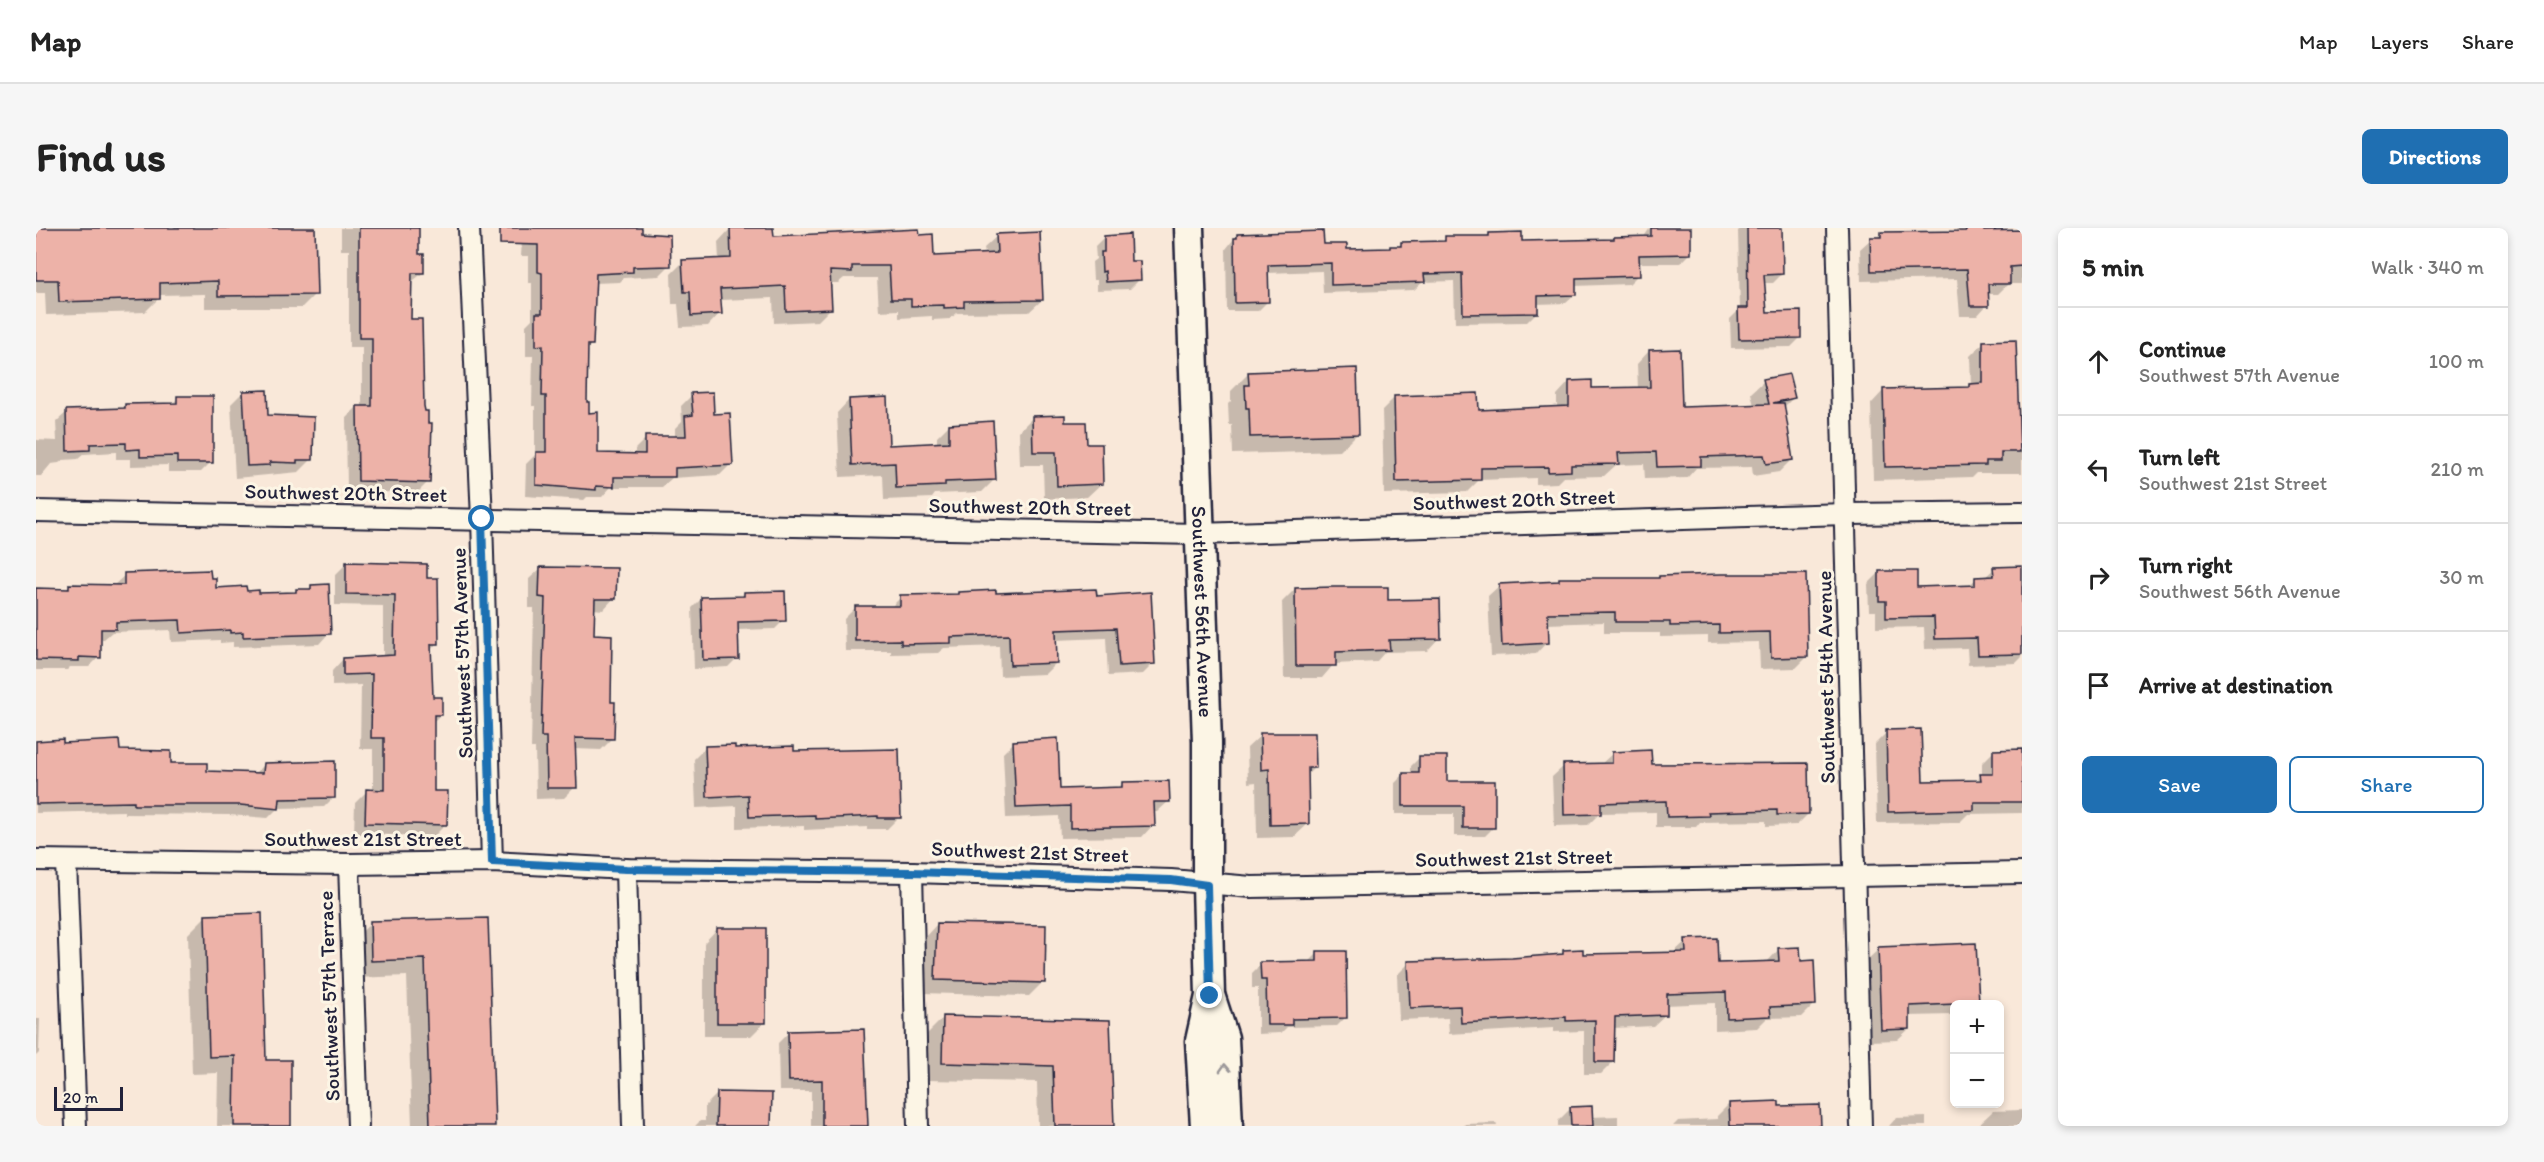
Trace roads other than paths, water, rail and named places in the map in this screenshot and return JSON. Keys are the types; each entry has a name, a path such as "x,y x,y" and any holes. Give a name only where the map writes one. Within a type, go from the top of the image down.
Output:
{"street":[{"name":"Southwest 57th Avenue","path":"469,228 482,519 492,862"},
{"name":"Southwest 56th Avenue","path":"1189,228 1207,742 1210,996 1200,1041 1205,1126"},
{"name":"Southwest 54th Avenue","path":"1837,228 1861,1126"},
{"name":"Southwest 20th Street","path":"36,511 1198,534 1846,514 2022,512"},
{"name":"Southwest 21st Street","path":"36,860 348,864 492,862 626,869 912,872 1171,880 1207,885 1263,887 2022,873"},
{"path":"66,861 76,1126"},
{"name":"Southwest 57th Terrace","path":"348,864 358,1126"},
{"path":"626,869 633,1126"},
{"path":"912,872 918,1126"},
{"name":"Southwest 56th Avenue","path":"1210,996 1224,1038 1228,1126"}]}
